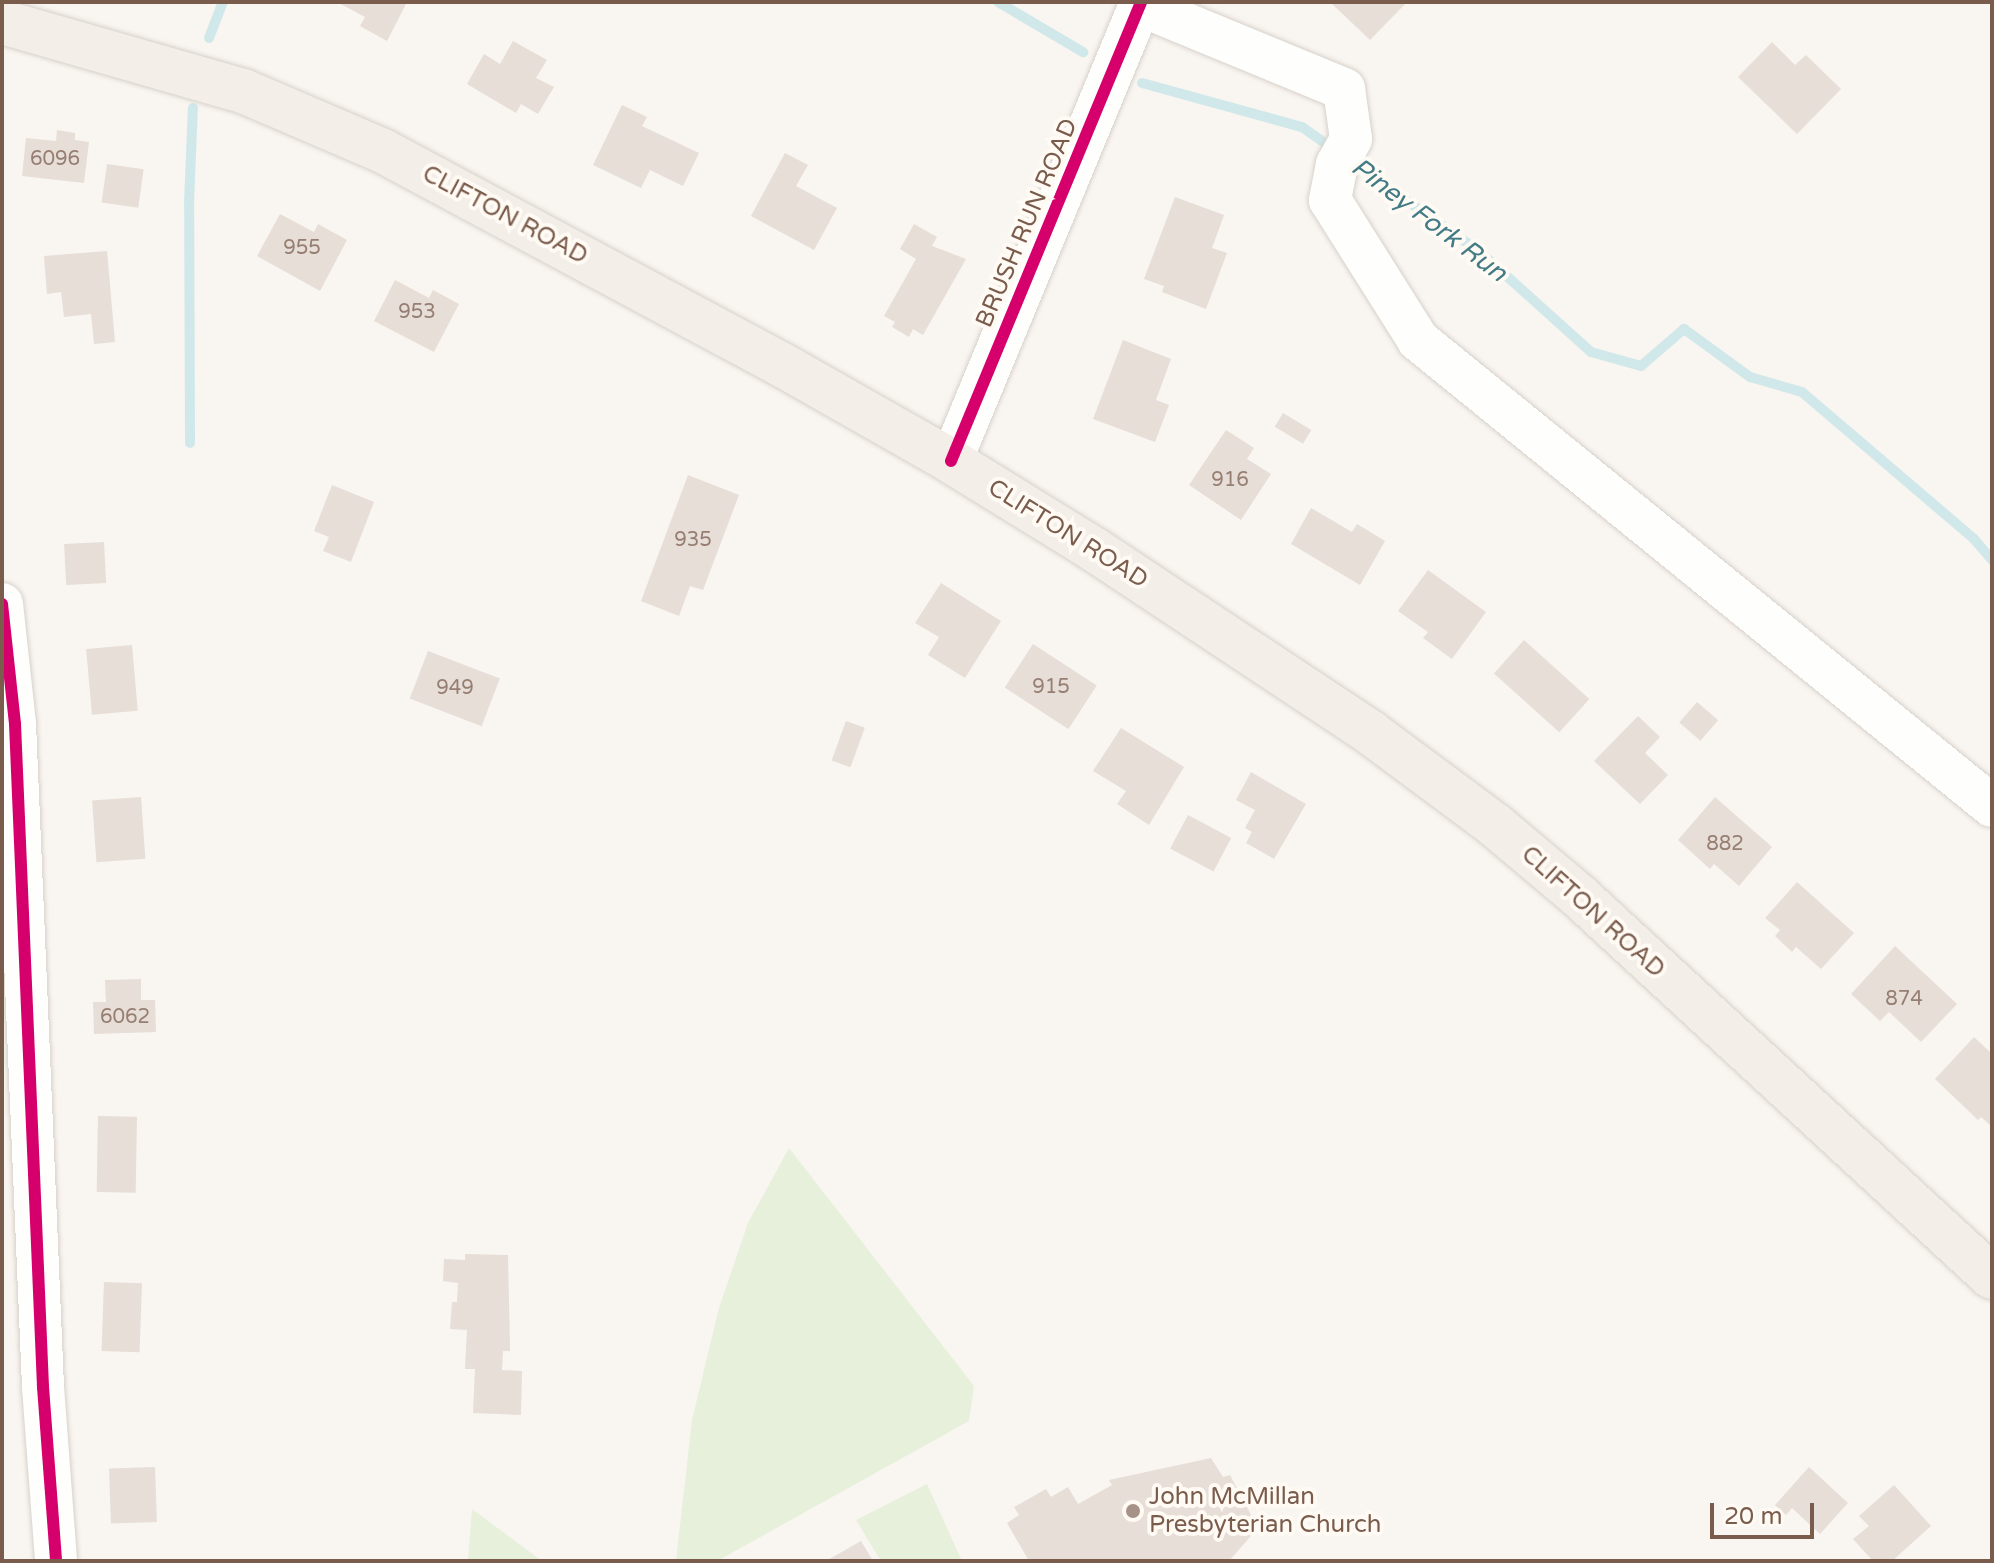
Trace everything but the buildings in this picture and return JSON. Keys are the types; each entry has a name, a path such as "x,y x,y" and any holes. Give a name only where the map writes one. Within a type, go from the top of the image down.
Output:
{"main road":[{"name":"CLIFTON ROAD","path":"2,22 243,91 383,151 507,214 951,461 1277,668 1441,782 1579,896 1992,1277"}],"street":[{"path":"1140,4 1344,89 1344,151 1330,200 1418,340 1992,806"},
{"name":"BRUSH RUN ROAD","path":"951,461 1140,4"},
{"path":"2,604 15,724 43,1387 56,1561"}],"green space":[{"path":"789,1148 974,1386 969,1421 717,1561 676,1561 692,1420 719,1308 748,1223"},
{"path":"927,1484 962,1561 881,1561 856,1520"},
{"path":"472,1509 542,1561 468,1561"}],"waterway":[{"path":"209,38 223,2"},
{"name":"Piney Fork Run","path":"998,2 1083,52"},
{"name":"Piney Fork Run","path":"1142,83 1302,127 1333,149"},
{"path":"190,443 189,202 193,108"},
{"name":"Piney Fork Run","path":"1350,161 1480,252 1591,352 1641,366 1684,329 1750,377 1802,392 1974,539 1992,560"}],"cycle path":[{"path":"951,461 1141,2"},
{"path":"2,604 15,724 43,1387 56,1561"}],"place":[{"name":"John McMillan Presbyterian Church","path":"1133,1511"}]}
